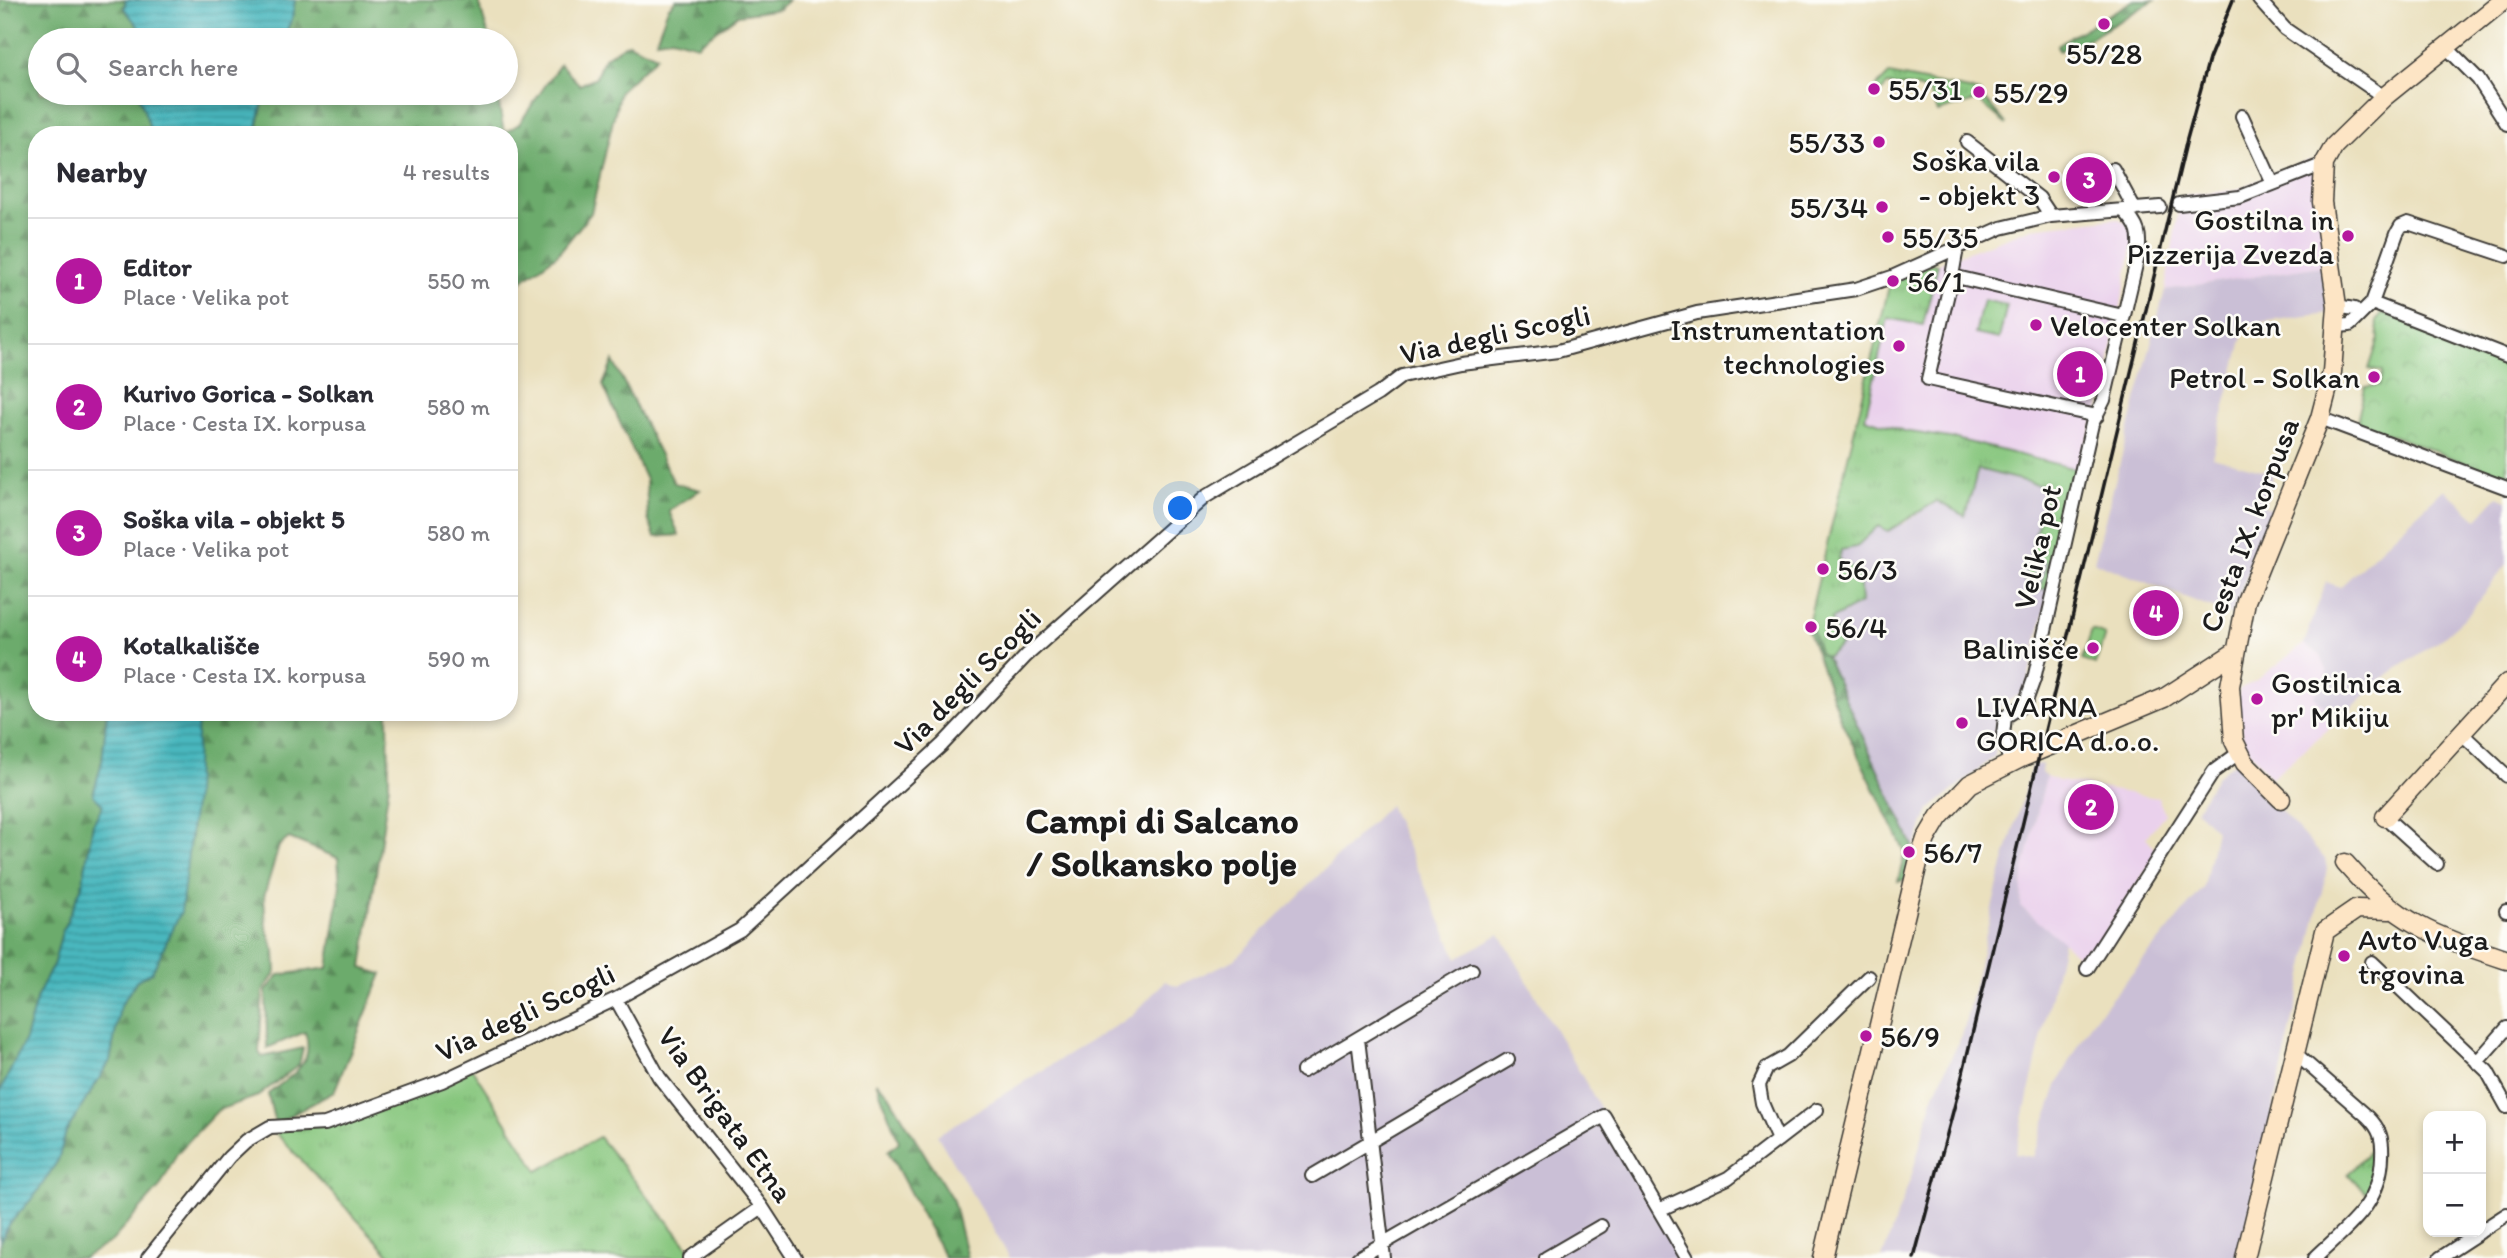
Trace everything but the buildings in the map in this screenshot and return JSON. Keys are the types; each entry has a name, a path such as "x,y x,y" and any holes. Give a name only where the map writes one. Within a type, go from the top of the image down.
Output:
{"main road":[{"path":"2324,164 2334,146 2384,97 2504,0"},
{"name":"Cesta IX. korpusa","path":"1823,1258 1926,839 1946,807 1970,784 2010,763 2164,698 2235,652 2246,601 2320,418 2332,372 2338,326 2322,202 2324,164"},
{"path":"2235,652 2230,686 2234,741 2245,763 2280,799"},
{"path":"2385,817 2507,683"},
{"path":"2345,863 2390,910 2416,926 2454,943 2507,960"},
{"path":"2245,1258 2325,931 2357,909 2367,907 2390,910"}],"street":[{"path":"2259,0 2285,29 2384,97"},
{"path":"2446,47 2478,79 2507,124"},
{"path":"2242,116 2273,184"},
{"path":"1967,142 2039,198 2051,216"},
{"path":"2179,204 2240,197 2324,164"},
{"name":"Velika pot","path":"2010,763 2003,735 2005,717 2025,704 2034,679 2092,424 2104,400 2141,236 2113,169"},
{"path":"2097,416 1928,379 1957,248 2001,228 2051,216 2160,207"},
{"path":"2338,326 2350,325 2372,303 2397,233 2401,226 2408,223 2507,256"},
{"name":"Via degli Scogli","path":"148,1258 229,1157 246,1141 270,1127 325,1124 442,1081 616,999 740,930 942,745 1026,656 1205,497 1378,394 1402,376 1461,363 1558,351 1697,313 1856,289 1892,277 1957,248"},
{"path":"1952,276 2123,316"},
{"path":"2372,303 2507,356"},
{"path":"2337,306 2354,309 2359,316"},
{"path":"2320,418 2507,488"},
{"path":"2460,732 2507,776"},
{"path":"2087,969 2214,771 2239,752"},
{"path":"2385,817 2437,864"},
{"path":"2372,962 2487,1071 2507,1107"},
{"path":"1303,1071 1472,970"},
{"path":"1778,1140 1762,1103 1759,1085 1767,1068 1788,1056 1869,976"},
{"name":"Via Brigata Etna","path":"616,999 659,1077 762,1207 795,1258"},
{"path":"2477,1062 2507,1028"},
{"path":"1358,1040 1384,1258"},
{"path":"2296,1054 2368,1117 2379,1128 2382,1138 2382,1175 2374,1196 2315,1258"},
{"path":"1312,1176 1508,1060"},
{"path":"1659,1210 1728,1178 1817,1110"},
{"path":"1358,1258 1604,1116 1687,1258"},
{"path":"690,1258 762,1207"},
{"path":"2486,1228 2507,1214"},
{"path":"1546,1258 1601,1226"},
{"path":"2440,1258 2472,1237"}],"shaded area":[{"path":"2308,160 2331,170 2322,266 2165,290 2179,208 2184,195 2232,191"},
{"path":"2117,218 2132,226 2133,245 2102,399 2076,469 1956,439 1904,431 1865,418 1898,278 2032,228"},
{"path":"2322,266 2329,313 2246,324 2212,457 2273,473 2264,507 2273,510 2231,615 2094,562 2165,290"},
{"path":"1977,469 2047,487 2041,561 2055,566 2025,692 1999,706 1993,738 1995,756 1929,810 1914,848 1826,657 1841,645 1831,619 1859,587 1859,572 1838,559 1841,550 1856,547 1878,526 1903,524 1937,501 1952,510"},
{"path":"2444,489 2477,519 2498,496 2507,500 2507,564 2469,614 2441,639 2382,679 2338,721 2314,696 2326,683 2327,670 2321,656 2304,644 2326,582 2340,587"},
{"path":"2304,644 2321,656 2327,670 2326,683 2315,696 2338,721 2271,778 2244,743 2237,699 2240,689 2257,680"},
{"path":"2236,761 2325,859 2327,869 2239,1258 1882,1258 1912,1174 1934,1094 1963,1033 1998,883 2032,765 2042,764 2041,773 2046,776 2023,873 2021,907 2063,942 2015,1154 2033,1157 2058,1083 2091,1023 2204,887 2216,830 2196,810 2217,776"},
{"path":"2046,776 2059,781 2158,798 2165,814 2146,837 2158,852 2086,962 2021,907 2023,873"},
{"path":"1389,805 1457,958 1500,934 1687,1258 1010,1258 937,1135 1133,1015 1165,981 1177,986 1234,960"}],"green space":[{"path":"0,0 126,0 124,8 139,28 28,28 28,105 142,105 149,125 28,126 28,721 106,721 102,762 93,794 103,805 93,824 82,886 62,932 54,963 37,997 25,1040 0,1092"},
{"path":"295,0 478,0 486,28 288,28"},
{"path":"676,0 788,0 779,9 738,15 697,45 671,38 656,40 668,8"},
{"path":"2134,0 2154,0 2089,39 2059,51 2057,45"},
{"path":"628,43 657,56 620,91 591,213 558,254 518,283 518,126 516,126 560,64 580,85 596,77 604,58"},
{"path":"1889,74 1979,92 2007,125 1978,100 1938,112 1930,93 1915,87 1887,85 1876,99 1871,92"},
{"path":"262,105 499,105 503,126 258,126"},
{"path":"1930,264 1938,264 1923,325 1888,318 1865,418 1904,431 1956,439 2076,469 2049,589 2040,589 2047,562 2041,561 2028,582 2024,581 2047,487 1978,469 1965,516 1937,501 1888,531 1878,526 1856,547 1841,550 1838,559 1859,572 1861,603 1831,619 1841,645 1826,657 1819,653 1812,629 1807,628 1890,282"},
{"path":"1983,300 2007,305 1999,339 1975,334"},
{"path":"2383,313 2507,359 2507,484 2491,479 2492,473 2357,422 2365,387 2380,385 2382,372 2369,369 2379,338 2376,320"},
{"path":"613,361 674,483 700,490 669,511 679,535 655,537 648,519 646,480 603,385"},
{"path":"1807,628 1812,629 1819,653 1826,657 1914,848 1906,880 1898,881 1905,852 1840,718"},
{"name":"Balinišče","path":"2092,630 2105,635 2095,665 2082,660"},
{"path":"198,721 388,721 389,785 362,968 382,974 334,1092 275,1124 268,1094 304,1062 307,1044 305,1032 267,1048 266,991 279,975 328,968 340,887 338,858 289,838 279,846 264,896 266,927 275,951 276,972 263,991 259,1052 262,1057 303,1048 299,1065 258,1096 218,1110 177,1153 160,1187 112,1241 83,1258 0,1258 0,1241 10,1223 36,1194 58,1160 66,1132 110,1061 120,1007 137,980 152,972 191,838"},
{"path":"471,1067 538,1171 599,1137 694,1254 690,1258 393,1258 270,1127 325,1124"},
{"path":"876,1082 887,1092 953,1201 967,1258 945,1258 888,1151 899,1142"},
{"path":"2378,1142 2378,1176 2369,1196 2348,1174"}],"water":[{"path":"126,0 295,0 288,28 139,28 124,8"},
{"path":"142,105 262,105 257,126 149,125"},
{"path":"106,721 198,721 195,797 181,912 152,972 137,980 120,1007 110,1061 66,1132 58,1160 36,1194 10,1223 0,1241 0,1092 25,1040 37,997 54,963 62,932 82,886 93,824 103,805 93,795 102,762"}],"railway":[{"path":"1914,1258 1959,1089 2187,139 2209,59 2233,0"}],"place":[{"name":"55/28","path":"2104,24"},
{"name":"55/31","path":"1874,89"},
{"name":"55/29","path":"1979,92"},
{"name":"55/33","path":"1879,142"},
{"name":"Soška vila - objekt 3","path":"2054,177"},
{"name":"Soška vila - objekt 5","path":"2089,180"},
{"name":"55/34","path":"1882,207"},
{"name":"Gostilna in Pizzerija Zvezda","path":"2348,236"},
{"name":"55/35","path":"1888,237"},
{"name":"56/1","path":"1893,281"},
{"name":"Velocenter Solkan","path":"2036,325"},
{"name":"Instrumentation technologies","path":"1899,346"},
{"name":"Editor","path":"2080,374"},
{"name":"Petrol - Solkan","path":"2374,377"},
{"name":"56/3","path":"1823,569"},
{"name":"Kotalkališče","path":"2156,613"},
{"name":"56/4","path":"1811,627"},
{"name":"Balinišče","path":"2093,648"},
{"name":"Gostilnica pr' Mikiju","path":"2257,699"},
{"name":"LIVARNA GORICA d.o.o.","path":"1962,723"},
{"name":"Kurivo Gorica - Solkan","path":"2091,807"},
{"name":"56/7","path":"1909,852"},
{"name":"Avto Vuga trgovina","path":"2344,956"},
{"name":"56/9","path":"1866,1036"}],"district":[{"name":"Campi di Salcano / Solkansko polje","path":"1162,842"}]}
